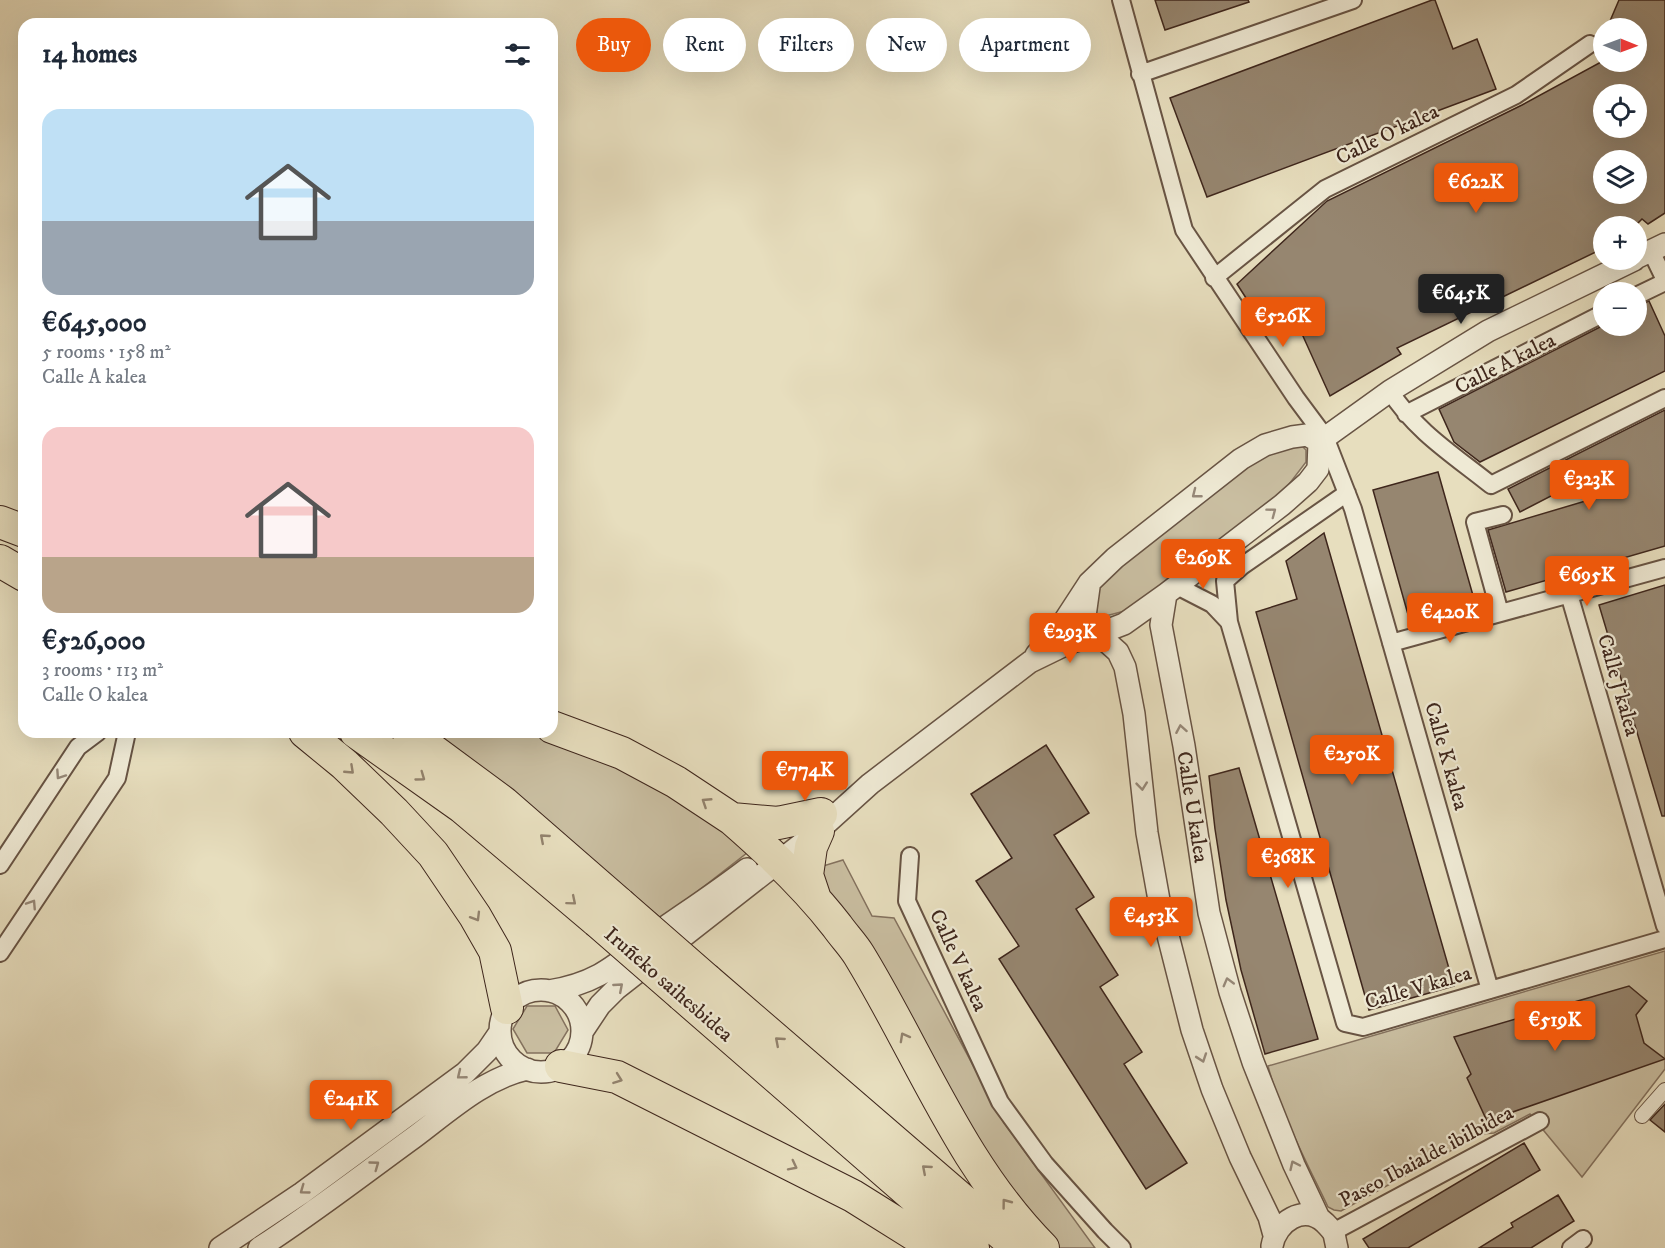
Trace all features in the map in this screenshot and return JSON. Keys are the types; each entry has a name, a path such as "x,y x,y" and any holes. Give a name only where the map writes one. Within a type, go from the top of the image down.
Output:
{"highway":[{"path":"0,522 18,529"},
{"path":"0,554 18,562"},
{"path":"0,561 18,572"},
{"path":"558,729 622,753 676,782 732,819 815,899 858,953 943,1109 980,1170 1029,1234 1043,1248"},
{"path":"312,738 344,764 394,812 433,854 475,916 495,951 504,1020"},
{"name":"Iruñeko saihesbidea","path":"364,738 609,913 694,987 973,1248"},
{"name":"Iruñeko saihesbidea","path":"416,738 504,803 609,913"},
{"path":"732,819 778,823 820,823 811,848 807,875 815,899"},
{"name":"Iruñeko saihesbidea","path":"694,987 1018,1248"},
{"path":"561,1066 617,1077 853,1196 936,1248"}],"street":[{"path":"549,991 569,988 593,979 618,964 667,926 769,854 820,823 838,801 870,784 1030,662 1069,643 1124,624 1282,505 1308,482 1318,469 1322,440 1184,230 1121,0"},
{"path":"1140,74 1353,0"},
{"name":"Calle O kalea","path":"1214,278 1325,189 1516,96 1590,44"},
{"name":"Calle A kalea","path":"1647,253 1665,281 1647,290"},
{"name":"Calle A kalea","path":"1322,440 1390,392 1488,331 1612,270"},
{"name":"Calle A kalea","path":"1406,414 1593,319"},
{"path":"1390,392 1406,414 1427,434 1491,485 1665,398"},
{"path":"1030,662 1059,628 1089,583 1115,558 1241,459 1265,445 1292,437 1307,435 1322,440"},
{"name":"Calle K kalea","path":"1322,440 1347,493 1490,990"},
{"name":"Calle V kalea","path":"1347,493 1242,566 1225,581 1229,622 1345,1023 1363,1027 1490,990"},
{"path":"1500,613 1475,522 1503,515"},
{"path":"1391,643 1665,568"},
{"path":"1089,583 1085,616 1098,634 1118,652 1125,667 1134,714 1149,844 1174,965 1192,1030 1212,1089 1269,1217 1273,1242"},
{"path":"1172,590 1212,604 1229,622"},
{"name":"Calle U kalea","path":"1172,590 1161,625 1184,746 1209,914 1252,1062 1284,1144 1330,1233"},
{"name":"Calle J kalea","path":"1569,594 1665,926"},
{"path":"0,865 78,747 90,738"},
{"path":"0,953 117,778 126,738"},
{"path":"504,1020 502,1044 516,1064 538,1072 550,1071 561,1066 576,1052 582,1032 600,1005 616,989 690,931 769,854"},
{"name":"Calle V kalea","path":"910,856 907,901 1000,1102 1045,1164 1122,1248"},
{"path":"1490,990 1665,939"},
{"path":"220,1248 302,1192 465,1073 487,1052 515,999 525,993 537,990 560,994 576,1010 582,1032"},
{"path":"259,1248 292,1227 471,1096 501,1077 527,1069"},
{"path":"1642,1116 1665,1090"},
{"name":"Paseo Ibaialde ibilbidea","path":"1330,1233 1540,1121"},
{"path":"1273,1242 1283,1222 1301,1215 1330,1233"}],"shaded area":[{"path":"1302,446 1306,450 1306,462 1280,496 1132,609 1102,617 1094,614 1094,595 1103,580 1266,453"},
{"path":"441,738 543,738 609,759 718,819 752,849 662,919 493,776"},
{"path":"843,860 872,916 894,918 1004,1123 1095,1248 1059,1248 1033,1223 976,1141 824,888 823,866"},
{"path":"1665,951 1665,1069 1582,1177 1530,1114 1494,1133 1481,1134 1341,1211 1328,1207 1287,1119 1268,1066"},
{"path":"527,1006 555,1006 568,1030 554,1053 527,1053 513,1029"}],"building":[{"path":"1155,0 1248,0 1249,2 1165,30"},
{"path":"1435,0 1453,49 1477,39 1496,89 1207,197 1170,98"},
{"path":"1619,0 1665,0 1665,213 1648,224 1647,216 1593,216 1593,253 1397,348 1401,354 1330,396 1293,314 1266,329 1237,284 1327,201 1522,105 1593,66 1593,72 1647,72 1647,18 1611,18"},
{"path":"1649,301 1665,336 1665,371 1480,462 1454,442 1439,409 1593,331 1593,336 1647,336 1647,302"},
{"path":"1665,410 1665,546 1506,592 1488,530 1619,491 1607,467 1520,512 1508,489"},
{"path":"1438,472 1474,599 1409,618 1373,490"},
{"path":"1324,533 1454,986 1369,1010 1256,612 1297,599 1286,561"},
{"path":"1665,585 1665,816 1662,816 1599,605"},
{"path":"1046,745 1089,813 1054,835 1094,897 1076,909 1118,975 1100,987 1142,1052 1124,1064 1187,1163 1146,1189 999,959 1019,946 976,881 1012,858 971,794"},
{"path":"1239,768 1318,1039 1265,1054 1241,970 1226,900 1209,776"},
{"path":"1629,986 1647,1001 1636,1015 1644,1043 1665,1059 1487,1121 1467,1078 1471,1074 1454,1037"},
{"path":"1665,1104 1665,1132 1650,1120"},
{"path":"1524,1143 1540,1170 1408,1248 1369,1248 1363,1239"},
{"path":"1558,1195 1574,1221 1531,1248 1479,1248 1513,1227 1511,1223"}]}
